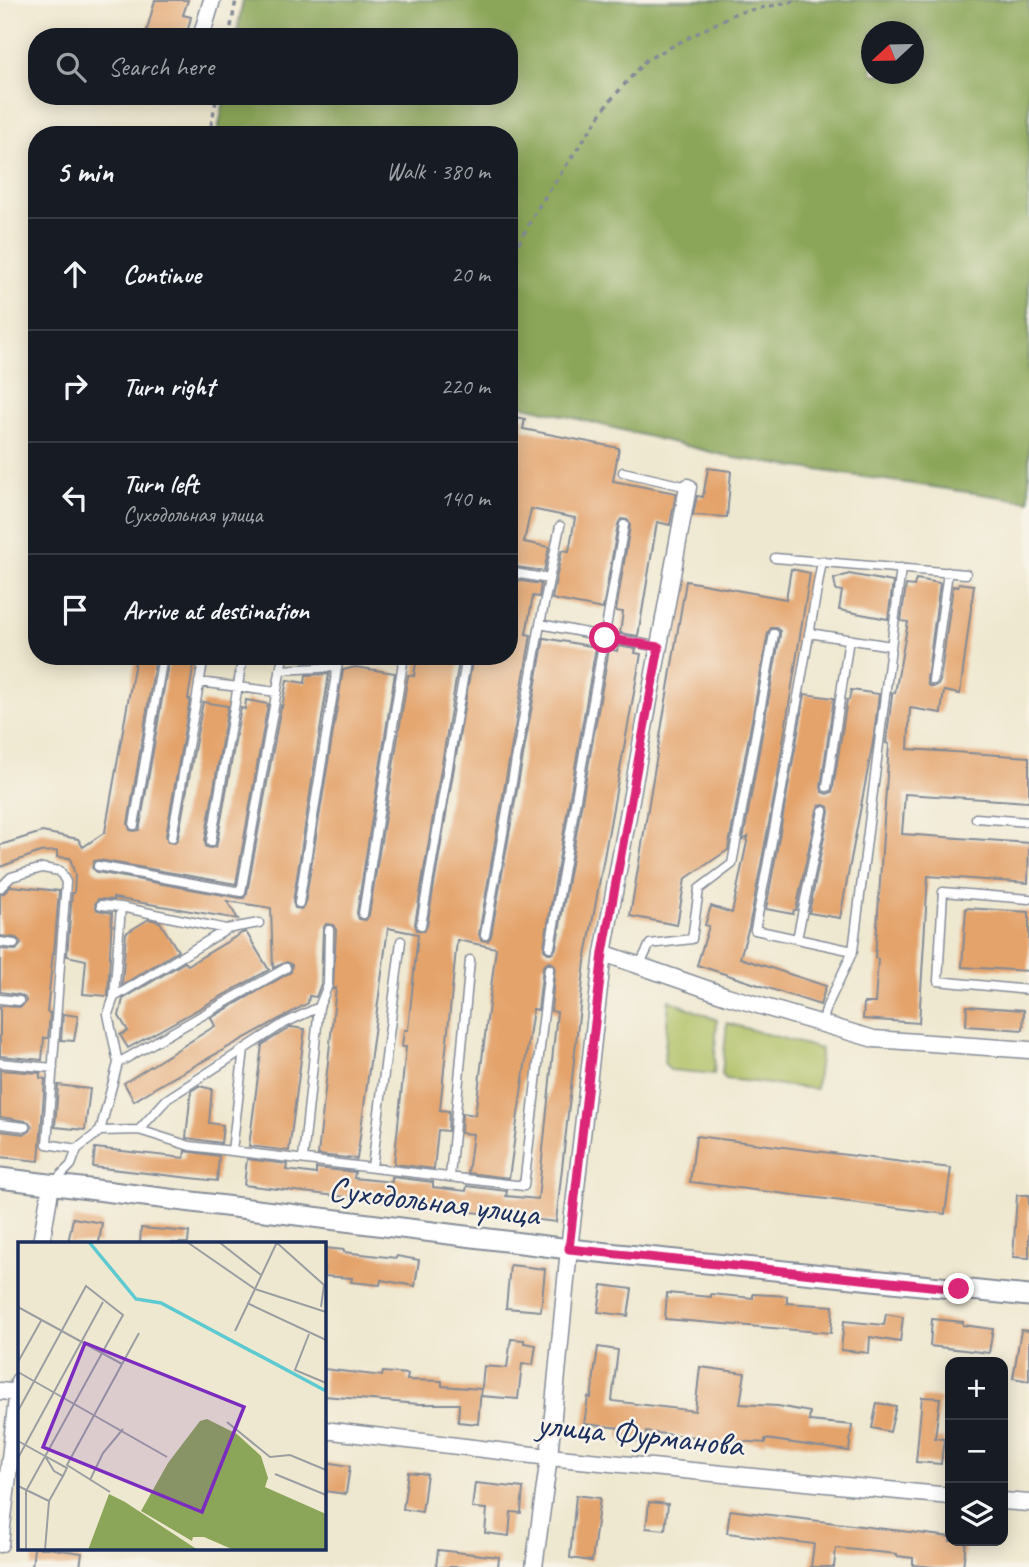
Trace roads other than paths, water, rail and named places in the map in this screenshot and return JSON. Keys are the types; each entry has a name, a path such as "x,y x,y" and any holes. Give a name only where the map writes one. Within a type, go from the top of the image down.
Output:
{"street":[{"path":"204,28 212,0"},
{"path":"534,1567 549,1457 569,1249 603,953 688,488"},
{"path":"603,953 727,996 874,1039 1029,1050"},
{"name":"Суходольная улица","path":"0,1178 569,1249 1029,1296"},
{"path":"41,1242 51,1185"},
{"path":"0,1391 18,1389"},
{"path":"0,1544 18,1397"},
{"name":"улица Фурманова","path":"326,1430 549,1457 945,1496"},
{"path":"1008,1501 1029,1503"}],"lane":[{"path":"624,472 688,488"},
{"path":"550,947 624,525"},
{"path":"485,935 560,526"},
{"path":"775,558 965,573"},
{"path":"822,561 755,930 853,951"},
{"path":"822,1024 827,1006 853,951 901,568"},
{"path":"933,680 948,572"},
{"path":"518,574 549,579"},
{"path":"540,624 659,647"},
{"path":"809,632 891,646"},
{"path":"639,966 650,944 692,939 699,888 732,864 774,634"},
{"path":"827,787 849,639"},
{"path":"134,824 161,665"},
{"path":"173,837 202,665"},
{"path":"211,842 241,665"},
{"path":"98,866 241,891 282,665"},
{"path":"363,914 403,665"},
{"path":"421,925 465,665"},
{"path":"281,670 337,667 299,904"},
{"path":"199,682 277,692"},
{"path":"797,939 822,811"},
{"path":"976,818 1029,822"},
{"path":"0,888 11,877 42,868 60,871 66,882 47,1144 77,1149"},
{"path":"1029,899 943,892 938,981 1029,990"},
{"path":"101,905 226,929"},
{"path":"100,1131 118,1063 108,1014 114,997 121,907"},
{"path":"114,997 226,929 259,923"},
{"path":"303,1159 319,1007 328,985 330,930"},
{"path":"372,1167 401,941"},
{"path":"0,942 15,944"},
{"path":"450,1177 470,960"},
{"path":"118,1063 286,968"},
{"path":"51,1185 71,1165 77,1149 100,1131 139,1130 190,1146 524,1186 549,969"},
{"path":"0,999 19,1001"},
{"path":"139,1130 167,1099 283,1024 319,1007"},
{"path":"232,1151 244,1049"},
{"path":"0,1063 53,1068"},
{"path":"0,1124 25,1126"}]}
